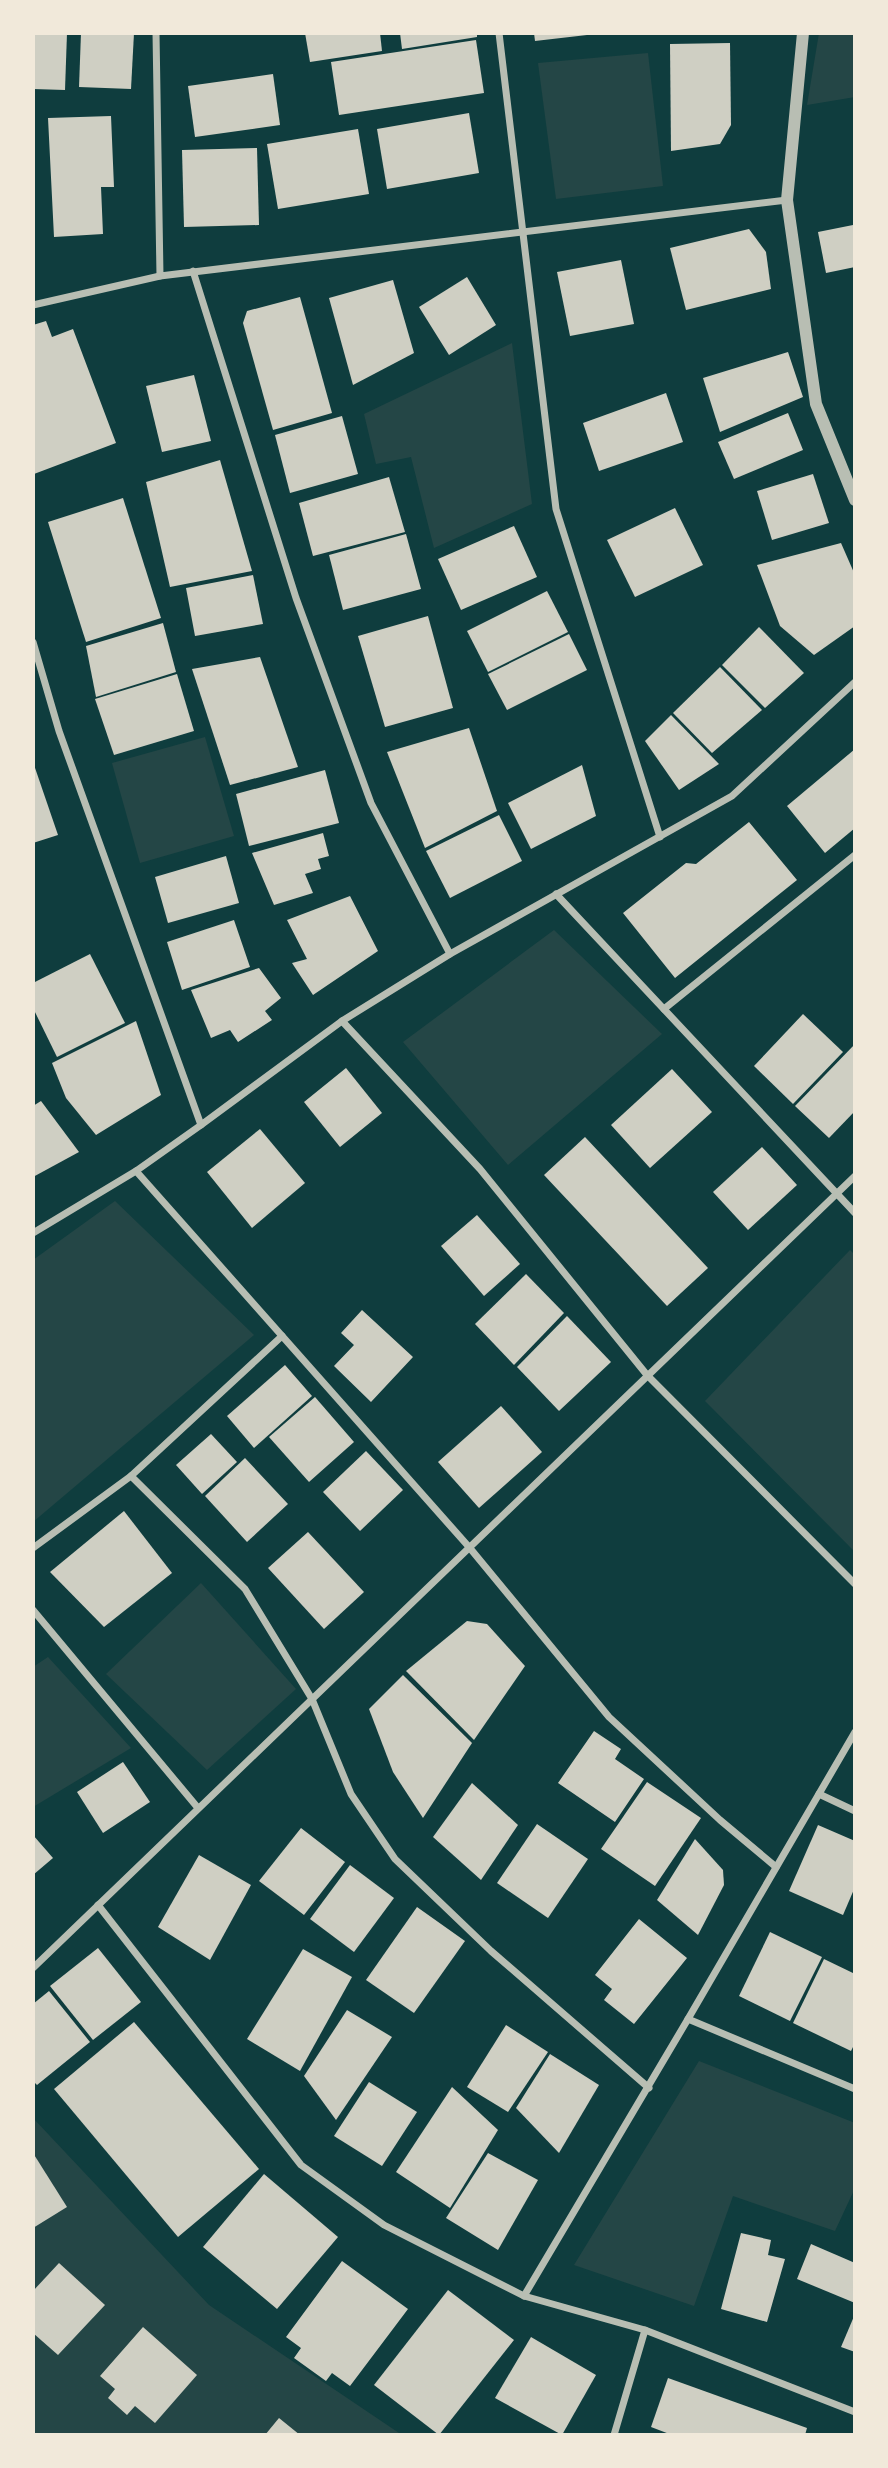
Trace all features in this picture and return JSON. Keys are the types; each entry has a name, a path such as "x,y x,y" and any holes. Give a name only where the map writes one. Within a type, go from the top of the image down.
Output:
{"street":[{"path":"156,33 160,276"},
{"path":"499,33 556,509 660,837"},
{"path":"803,33 788,200 816,404 855,500"},
{"path":"33,305 193,271 788,200"},
{"path":"193,271 296,598 371,803 450,954"},
{"path":"33,642 59,731 201,1125"},
{"path":"33,1233 136,1171 342,1021 450,954 732,796 855,682"},
{"path":"664,1009 855,855"},
{"path":"556,894 855,1213"},
{"path":"342,1021 480,1169 647,1376 855,1584"},
{"path":"136,1171 469,1548 609,1717 720,1820 776,1867"},
{"path":"33,1968 855,1176"},
{"path":"33,1548 131,1476 282,1336"},
{"path":"131,1476 245,1589 312,1699 351,1794 395,1859 491,1951 649,2088"},
{"path":"33,1611 198,1808"},
{"path":"524,2296 649,2088 855,1732"},
{"path":"819,1794 855,1811"},
{"path":"98,1905 302,2165 384,2225 524,2296 645,2330 855,2412"},
{"path":"688,2019 855,2089"},
{"path":"614,2435 645,2330"}],"shaded area":[{"path":"819,33 855,33 855,97 807,105"},
{"path":"648,53 663,186 556,199 538,63"},
{"path":"512,343 532,504 434,548 411,457 376,464 364,414"},
{"path":"205,737 234,836 140,863 112,763"},
{"path":"554,930 662,1034 508,1165 403,1042"},
{"path":"115,1201 254,1335 33,1522 33,1260"},
{"path":"850,1250 855,1255 854,1551 705,1401"},
{"path":"201,1583 296,1689 207,1770 106,1674"},
{"path":"48,1657 131,1748 33,1807 33,1667"},
{"path":"699,2061 855,2123 855,2188 835,2231 733,2196 694,2306 574,2265"},
{"path":"33,2118 209,2305 402,2435 33,2435"}],"building":[{"path":"33,33 67,33 65,90 33,89"},
{"path":"81,33 134,33 131,89 79,87"},
{"path":"305,33 380,33 382,51 310,62"},
{"path":"400,33 477,33 477,37 402,49"},
{"path":"534,33 587,33 587,35 535,41"},
{"path":"476,40 484,93 339,115 331,62"},
{"path":"730,43 731,125 720,144 671,151 670,44"},
{"path":"273,74 280,125 195,137 188,86"},
{"path":"469,113 479,173 387,189 377,129"},
{"path":"111,116 114,187 101,187 103,234 54,237 48,118"},
{"path":"358,129 369,194 278,209 267,144"},
{"path":"257,148 259,225 184,227 182,150"},
{"path":"853,225 855,267 826,273 818,232"},
{"path":"749,229 766,252 771,289 686,310 670,248"},
{"path":"621,260 634,324 570,336 557,272"},
{"path":"467,277 496,325 449,355 419,307"},
{"path":"393,280 414,353 353,385 329,298"},
{"path":"300,297 332,413 273,430 243,323 247,311"},
{"path":"46,321 52,337 73,329 116,443 34,474 33,325"},
{"path":"788,352 803,397 720,432 703,378"},
{"path":"194,375 211,441 162,452 146,386"},
{"path":"666,393 683,442 599,471 583,423"},
{"path":"788,413 803,450 734,479 718,442"},
{"path":"342,416 358,474 290,493 275,435"},
{"path":"220,460 252,571 170,587 146,482"},
{"path":"813,474 829,523 772,540 757,491"},
{"path":"389,477 405,532 313,556 299,503"},
{"path":"123,498 161,618 86,642 48,522"},
{"path":"675,508 703,565 635,597 607,540"},
{"path":"514,526 537,577 461,610 438,559"},
{"path":"406,534 421,589 343,610 329,555"},
{"path":"841,543 855,575 855,626 814,655 780,626 757,565"},
{"path":"253,575 263,624 195,636 186,588"},
{"path":"547,591 568,632 488,672 467,631"},
{"path":"428,616 453,708 385,727 358,636"},
{"path":"163,623 176,672 96,697 86,646"},
{"path":"759,627 804,673 765,708 722,665"},
{"path":"569,634 587,670 507,710 488,674"},
{"path":"260,657 298,767 230,785 192,669"},
{"path":"720,667 762,710 712,753 673,713"},
{"path":"177,674 194,731 114,755 95,699"},
{"path":"671,715 719,764 679,790 645,741"},
{"path":"469,728 497,811 425,848 387,752"},
{"path":"855,749 855,828 825,853 787,806"},
{"path":"33,762 58,835 33,843"},
{"path":"582,765 596,816 531,849 508,803"},
{"path":"325,770 339,823 249,846 236,794"},
{"path":"499,815 522,861 450,898 426,851"},
{"path":"749,822 797,880 675,978 623,913 686,863 696,864"},
{"path":"323,833 329,856 318,859 321,869 305,874 313,893 274,905 252,853"},
{"path":"226,856 239,903 168,923 155,877"},
{"path":"350,896 378,951 313,995 292,963 307,959 287,920"},
{"path":"234,920 250,967 182,990 167,942"},
{"path":"90,954 125,1023 57,1057 33,1008 33,983"},
{"path":"259,968 281,998 265,1011 272,1020 238,1042 230,1030 211,1038 191,990"},
{"path":"803,1014 843,1052 793,1104 754,1066"},
{"path":"136,1021 161,1095 96,1135 66,1098 52,1063"},
{"path":"855,1044 855,1111 829,1138 795,1106"},
{"path":"346,1068 382,1113 340,1147 304,1102"},
{"path":"672,1069 712,1112 650,1168 611,1125"},
{"path":"41,1101 79,1152 33,1177 33,1106"},
{"path":"260,1129 305,1183 252,1228 207,1172"},
{"path":"585,1137 708,1268 667,1306 544,1175"},
{"path":"762,1147 797,1185 748,1230 713,1192"},
{"path":"477,1215 520,1264 484,1296 441,1246"},
{"path":"526,1274 564,1313 514,1365 475,1324"},
{"path":"362,1310 413,1357 371,1402 334,1366 354,1345 341,1333"},
{"path":"567,1316 611,1362 559,1411 517,1367"},
{"path":"285,1365 312,1396 254,1448 227,1416"},
{"path":"315,1397 354,1442 309,1482 269,1437"},
{"path":"501,1406 542,1452 479,1508 438,1462"},
{"path":"211,1434 237,1462 202,1494 176,1465"},
{"path":"366,1451 403,1490 360,1531 323,1492"},
{"path":"245,1458 288,1504 247,1542 205,1496"},
{"path":"124,1511 172,1573 104,1627 50,1572"},
{"path":"308,1532 364,1592 324,1629 268,1568"},
{"path":"467,1621 487,1624 525,1666 474,1740 406,1671"},
{"path":"403,1675 472,1743 423,1818 393,1772 369,1709"},
{"path":"594,1731 621,1749 615,1759 644,1779 615,1822 558,1783"},
{"path":"123,1762 150,1802 103,1833 77,1792"},
{"path":"647,1782 701,1818 655,1886 601,1849"},
{"path":"472,1783 518,1825 481,1880 433,1837"},
{"path":"537,1824 588,1859 548,1918 497,1883"},
{"path":"818,1825 855,1841 855,1887 843,1915 789,1891"},
{"path":"301,1828 345,1862 304,1915 259,1881"},
{"path":"33,1835 53,1858 33,1875"},
{"path":"695,1839 723,1870 724,1885 698,1935 657,1900"},
{"path":"199,1855 251,1885 210,1960 158,1927"},
{"path":"350,1865 394,1898 354,1952 310,1919"},
{"path":"417,1907 465,1941 414,2013 366,1980"},
{"path":"639,1919 687,1958 634,2024 604,2000 612,1989 595,1975"},
{"path":"770,1932 822,1957 790,2021 739,1996"},
{"path":"98,1948 141,2002 93,2040 50,1986"},
{"path":"303,1949 352,1977 300,2071 247,2039"},
{"path":"824,1959 855,1974 855,2043 851,2051 793,2023"},
{"path":"49,1991 90,2042 37,2085 33,2081 33,2004"},
{"path":"347,2010 392,2037 336,2120 304,2076"},
{"path":"134,2022 259,2169 178,2237 54,2089"},
{"path":"506,2025 548,2052 508,2112 467,2087"},
{"path":"550,2054 599,2085 559,2153 516,2108"},
{"path":"369,2082 417,2112 382,2166 334,2136"},
{"path":"452,2087 498,2130 450,2208 396,2172"},
{"path":"33,2153 67,2207 33,2228"},
{"path":"488,2153 538,2180 498,2250 446,2218"},
{"path":"264,2174 338,2237 277,2309 203,2247"},
{"path":"741,2233 771,2240 768,2255 785,2259 767,2322 721,2309"},
{"path":"811,2244 855,2263 855,2303 797,2279"},
{"path":"342,2261 408,2309 350,2386 332,2373 326,2381 294,2358 301,2348 286,2337"},
{"path":"59,2263 105,2305 58,2355 33,2333 33,2291"},
{"path":"448,2290 514,2340 439,2435 374,2385"},
{"path":"855,2314 855,2352 841,2347"},
{"path":"143,2327 197,2375 155,2423 135,2406 127,2415 108,2398 115,2389 100,2376"},
{"path":"531,2337 596,2375 562,2435 495,2398"},
{"path":"668,2378 807,2428 805,2435 672,2435 651,2427"},
{"path":"279,2418 300,2435 265,2435"}]}
